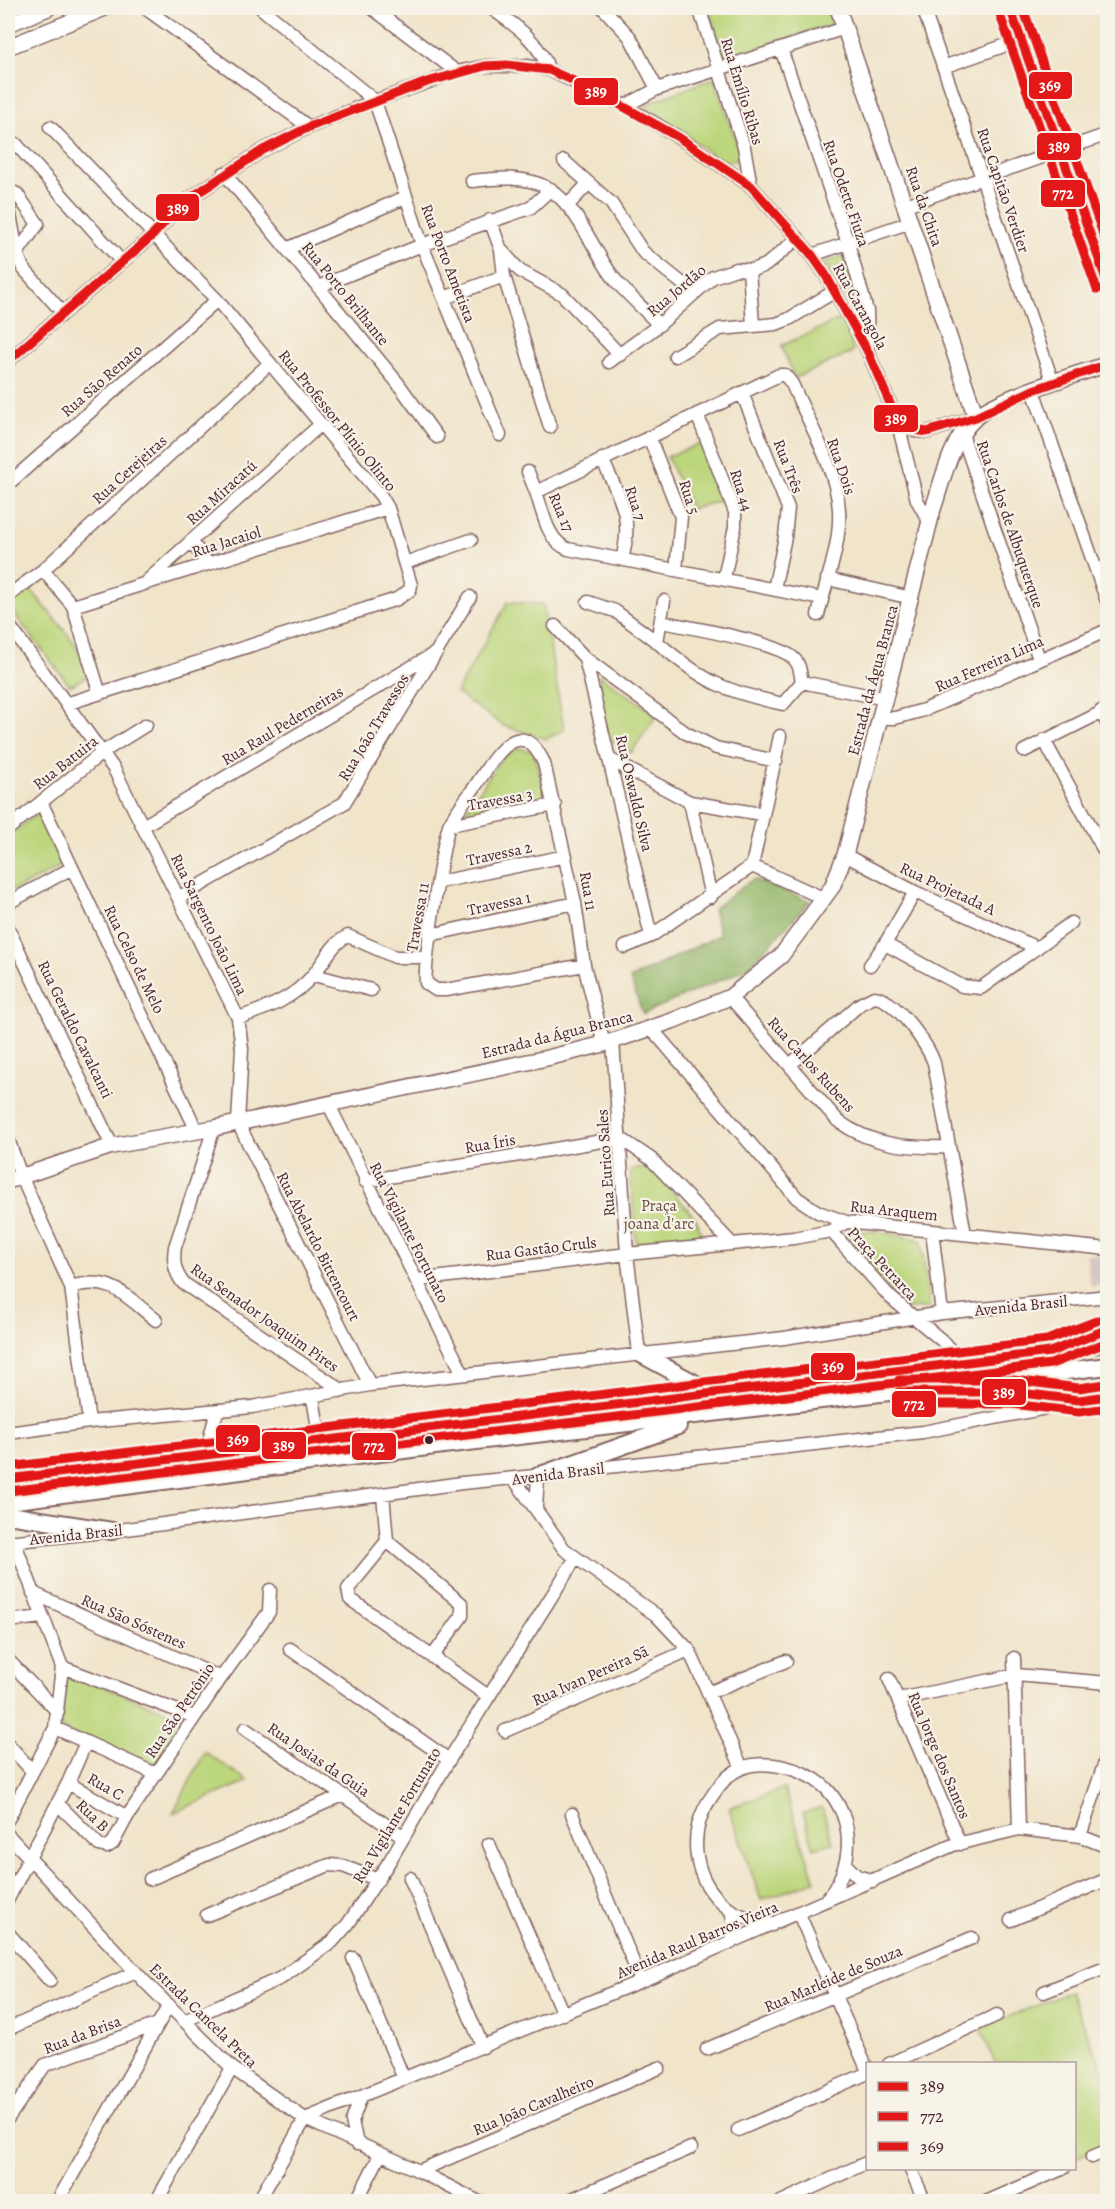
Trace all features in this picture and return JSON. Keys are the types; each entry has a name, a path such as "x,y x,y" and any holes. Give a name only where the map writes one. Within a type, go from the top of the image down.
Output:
{"highway":[{"path":"1050,1352 1107,1329"},
{"path":"8,1479 1050,1352 1107,1343"},
{"path":"639,1353 711,1392"},
{"path":"8,1501 443,1445 1107,1366"},
{"path":"910,1390 1013,1392 1079,1400"},
{"path":"537,1476 624,1443 725,1413"},
{"path":"8,1515 112,1531"}],"main road":[{"path":"8,24 48,8"},
{"path":"8,47 105,8"},
{"name":"Rua da Chita","path":"838,8 976,417"},
{"path":"1010,8 1104,264 1107,286"},
{"name":"Estrada da Água Branca","path":"14,1178 112,1146 238,1124 609,1043 730,997 781,956 825,899 845,855 930,523 947,465 962,434 976,417 1033,390 1107,364"}],"street":[{"path":"145,8 309,127"},
{"path":"261,8 375,101"},
{"path":"372,8 457,72"},
{"path":"8,361 153,235 182,204 224,173 309,127 457,72 496,66 549,70 538,46 529,36 491,8"},
{"path":"603,8 630,37 657,89"},
{"name":"Rua Emílio Ribas","path":"699,8 744,147 751,186"},
{"name":"Rua Capitão Verdier","path":"923,8 1053,383"},
{"path":"625,106 657,89 845,28"},
{"path":"943,67 1021,40"},
{"name":"Rua Odette Fiuza","path":"781,48 848,243 867,311 868,351"},
{"name":"Rua Carangola","path":"549,70 625,106 678,137 751,186 798,238 835,291 868,351 897,420 917,500 930,523"},
{"name":"Rua Porto Ametista","path":"375,101 422,245 500,435"},
{"name":"Rua Professor Plínio Olinto","path":"50,127 217,300 388,508 411,585 410,590 396,599 99,691 66,704"},
{"path":"906,205 1107,134"},
{"path":"15,144 122,262"},
{"path":"564,161 610,203 648,257 693,292"},
{"name":"Rua Porto Brilhante","path":"224,173 289,248 318,287 397,382 437,437"},
{"path":"472,181 513,179 550,189 567,206 617,282 659,325"},
{"path":"567,206 588,184"},
{"path":"318,287 422,245 530,208 550,189"},
{"path":"8,196 12,192 17,194 38,224 17,253"},
{"path":"289,248 406,197"},
{"path":"8,203 17,253 23,268 63,313"},
{"path":"490,220 501,250 504,276 550,427"},
{"path":"812,255 911,222"},
{"name":"Rua Jordão","path":"501,250 520,271 562,294 615,359 659,325 693,292 724,273 766,265 798,238"},
{"path":"749,270 753,325"},
{"path":"444,298 504,276"},
{"path":"675,356 720,329 776,324 789,319 835,291"},
{"name":"Rua São Renato","path":"8,484 217,300"},
{"name":"Rua Cerejeiras","path":"8,596 43,570 270,363"},
{"name":"Rua 17","path":"779,375 536,492 553,539 559,545 822,599"},
{"name":"Rua Dois","path":"779,375 785,375 792,384 837,495 837,533 818,615"},
{"path":"1033,390 1107,604"},
{"name":"Rua Três","path":"742,393 788,508 785,537 774,589"},
{"name":"Rua 44","path":"698,414 735,512 735,527 724,578"},
{"path":"897,420 915,432 927,432 976,417"},
{"name":"Rua Miracatú","path":"144,584 320,425"},
{"name":"Rua Carlos de Albuquerque","path":"962,434 1039,659"},
{"name":"Rua 5","path":"649,436 681,516 676,570"},
{"name":"Rua 7","path":"602,459 628,527 622,559"},
{"path":"528,472 536,492"},
{"name":"Rua Jacaiol","path":"73,606 388,508"},
{"path":"405,563 471,540"},
{"path":"191,541 208,564"},
{"path":"43,570 73,606 99,691"},
{"path":"827,579 912,598"},
{"name":"Rua João Travessos","path":"180,897 344,803 470,597"},
{"path":"657,642 664,601"},
{"path":"588,602 615,611 683,664 724,690 783,704 802,682 800,666 791,655 744,639 662,622"},
{"name":"Rua Sargento João Lima","path":"8,624 103,752 180,897 238,1018 242,1049 238,1124"},
{"path":"555,626 585,658 700,742 776,761"},
{"name":"Rua Ferreira Lima","path":"881,718 895,718 924,710 1107,630"},
{"name":"Rua Raul Pederneiras","path":"143,826 438,652"},
{"name":"Rua Oswaldo Silva","path":"585,658 651,936"},
{"path":"802,682 886,699"},
{"path":"1024,751 1104,710 1107,725"},
{"name":"Rua Batuira","path":"8,829 103,752 146,725"},
{"path":"625,947 651,936 711,897 752,866 761,814 776,761 780,736"},
{"name":"Travessa 11","path":"534,746 524,740 513,740 505,745 449,825 426,957 426,983 436,990 584,965"},
{"path":"1044,740 1107,858"},
{"name":"Rua 11","path":"534,746 544,763 555,806 575,903 584,965 609,1043"},
{"path":"611,760 690,802 761,814"},
{"name":"Rua Celso de Melo","path":"41,802 197,1131"},
{"path":"690,802 711,897"},
{"name":"Travessa 3","path":"449,825 555,806"},
{"name":"Rua Projetada A","path":"845,855 915,892 1037,948"},
{"name":"Travessa 2","path":"439,882 566,856"},
{"path":"752,866 825,899"},
{"path":"8,903 72,868"},
{"path":"870,965 915,892"},
{"name":"Travessa 1","path":"430,935 575,903"},
{"path":"885,944 962,986 973,989 991,982 1071,923"},
{"name":"Rua Geraldo Cavalcanti","path":"8,928 112,1146"},
{"path":"238,1018 286,1000 314,975 337,943 348,936 396,957 426,957"},
{"path":"314,975 371,990"},
{"name":"Rua Carlos Rubens","path":"730,997 791,1064 838,1121 850,1130 885,1144 910,1148 949,1147"},
{"path":"791,1064 860,1004 880,997 911,1026 930,1052 965,1234"},
{"name":"Rua Araquem","path":"651,1028 797,1198 818,1212 846,1222 1107,1249"},
{"name":"Rua Eurico Sales","path":"609,1043 620,1138 627,1254 639,1353"},
{"name":"Rua Vigilante Fortunato","path":"329,1105 463,1374"},
{"name":"Rua Abelardo Bittencourt","path":"238,1124 370,1385"},
{"name":"Rua Senador Joaquim Pires","path":"214,1128 175,1247 173,1259 177,1275 183,1283 343,1391"},
{"path":"620,1138 651,1159 732,1244"},
{"name":"Rua Íris","path":"365,1181 620,1138"},
{"path":"8,1139 14,1178 71,1287 89,1422"},
{"name":"Rua Gastão Cruls","path":"418,1280 627,1254 794,1238 831,1231 846,1222"},
{"name":"Praça Petrarca","path":"831,1231 912,1318 946,1344 958,1363"},
{"name":"Praça Petrarca","path":"932,1231 942,1313"},
{"path":"71,1287 94,1282 105,1284 156,1320"},
{"name":"Avenida Brasil","path":"8,1433 89,1422 218,1411 313,1398 370,1385 784,1338 942,1313 1107,1296"},
{"name":"Avenida Brasil","path":"11,1542 112,1531 462,1483 923,1432 1107,1396"},
{"path":"313,1398 320,1440"},
{"path":"205,1455 218,1411"},
{"path":"536,1508 537,1476"},
{"path":"514,1479 564,1549 656,1615 672,1629 689,1650 741,1768"},
{"path":"383,1494 387,1541 348,1589 350,1599 488,1696"},
{"path":"387,1541 462,1604 462,1616 432,1657"},
{"path":"8,1819 56,1728 62,1667 11,1542"},
{"name":"Rua Vigilante Fortunato","path":"184,2021 265,1987 308,1961 332,1942 348,1924 378,1880 488,1696 575,1559"},
{"name":"Rua São Petrônio","path":"107,1847 113,1843 127,1818 220,1678 269,1612 270,1590"},
{"name":"Rua São Sóstenes","path":"33,1593 220,1678"},
{"path":"8,1621 42,1617"},
{"path":"290,1650 449,1760"},
{"name":"Rua Ivan Pereira Sã","path":"505,1731 689,1650"},
{"path":"1014,1658 1019,1829"},
{"path":"8,1660 57,1712"},
{"path":"708,1693 786,1661"},
{"path":"62,1667 194,1717"},
{"path":"899,1699 1016,1675 1107,1683"},
{"name":"Rua Jorge dos Santos","path":"889,1679 960,1844"},
{"path":"56,1728 156,1774"},
{"name":"Rua Josias da Guia","path":"244,1729 404,1837"},
{"path":"8,1899 68,1783 86,1742"},
{"path":"8,1744 32,1771"},
{"path":"1080,1836 1107,1753"},
{"path":"772,1925 731,1910 700,1874 695,1850 697,1826 707,1803 721,1782 741,1768 767,1764 792,1769 819,1779 836,1799 844,1820 848,1841 846,1865 834,1890 825,1901"},
{"name":"Rua C","path":"68,1783 127,1818"},
{"path":"150,1879 343,1795"},
{"name":"Rua B","path":"58,1803 99,1845 107,1847"},
{"path":"572,1814 641,1982"},
{"name":"Avenida Raul Barros Vieira","path":"305,2119 641,1982 960,1844 1019,1829 1080,1836 1107,1847"},
{"name":"Estrada Cancela Preta","path":"8,1835 136,1972 232,2068 305,2119 419,2171 463,2198 478,2202"},
{"path":"489,1845 563,2014"},
{"path":"207,1915 328,1865 343,1866 378,1880"},
{"path":"846,1865 857,1876 873,1881"},
{"path":"410,1878 483,2047"},
{"path":"1011,1920 1107,1879"},
{"path":"731,1910 734,1925 731,1943"},
{"path":"800,1914 866,2070"},
{"path":"8,1933 50,1981"},
{"name":"Rua Marleide de Souza","path":"707,2049 972,1938"},
{"path":"353,1958 404,2079"},
{"path":"1044,1992 1107,1967"},
{"path":"8,2029 136,1972"},
{"path":"57,2202 169,2005"},
{"path":"893,2062 997,2015"},
{"name":"Rua da Brisa","path":"8,2118 40,2070 50,2062 158,2024"},
{"path":"156,2202 232,2068"},
{"name":"Rua João Cavalheiro","path":"419,2171 659,2068"},
{"path":"738,2130 866,2072"},
{"path":"357,2144 352,2121 361,2097"},
{"path":"258,2202 305,2119"},
{"path":"566,2202 691,2148"},
{"path":"1092,2157 1106,2150"},
{"path":"356,2202 380,2155"},
{"path":"781,2202 866,2162"},
{"path":"910,2170 924,2202"},
{"path":"986,2202 1062,2170"}],"shaded area":[{"path":"1086,1254 1107,1256 1107,1284 1091,1287"}],"green space":[{"path":"708,8 827,8 833,24 725,59"},
{"path":"714,78 742,158 724,163 644,105"},
{"path":"843,256 858,297 848,299 824,262"},
{"path":"845,317 853,352 795,378 781,346"},
{"path":"702,443 726,499 691,509 667,457"},
{"path":"28,586 73,641 91,674 70,686 12,611 11,601"},
{"path":"508,602 543,604 564,730 546,739 504,726 456,693"},
{"path":"599,675 657,715 631,753 605,736"},
{"path":"516,748 533,751 547,798 464,814 501,759"},
{"path":"35,815 43,818 62,854 58,868 14,890 8,890 8,836"},
{"path":"753,879 810,901 748,968 643,1014 630,979 720,935 713,909"},
{"name":"Praça joana d'arc","path":"650,1165 696,1219 702,1235 636,1244 630,1170"},
{"path":"874,1231 921,1240 930,1308 904,1309 845,1233"},
{"path":"67,1672 188,1720 156,1771 60,1728"},
{"path":"205,1752 248,1781 173,1813"},
{"path":"784,1788 815,1881 761,1900 729,1808"},
{"path":"822,1807 833,1843 814,1848 803,1813"},
{"path":"1070,1992 1107,2080 1107,2144 1076,2158 1076,2062 995,2062 980,2028"}],"transit line":[{"name":"389","path":"1010,8 1108,285"},
{"name":"369","path":"1023,8 1108,248"},
{"name":"772","path":"999,12 1097,290"},
{"name":"389","path":"8,361 153,235 181,204 263,150 309,127 427,82 485,66 507,65 549,70 590,88 678,137 751,186 812,255 825,274 868,352 897,420 910,429 927,432 976,417 1033,390 1108,364"},
{"name":"369","path":"8,1467 1047,1340 1104,1318"},
{"name":"389","path":"8,1479 1050,1352 1108,1329"},
{"name":"772","path":"9,1491 1051,1364 1108,1342"},
{"name":"369","path":"899,1380 1013,1380 1079,1388 1106,1384"},
{"name":"389","path":"899,1392 1013,1392 1079,1400 1108,1396"},
{"name":"772","path":"899,1404 1012,1404 1079,1412 1108,1408"}]}
